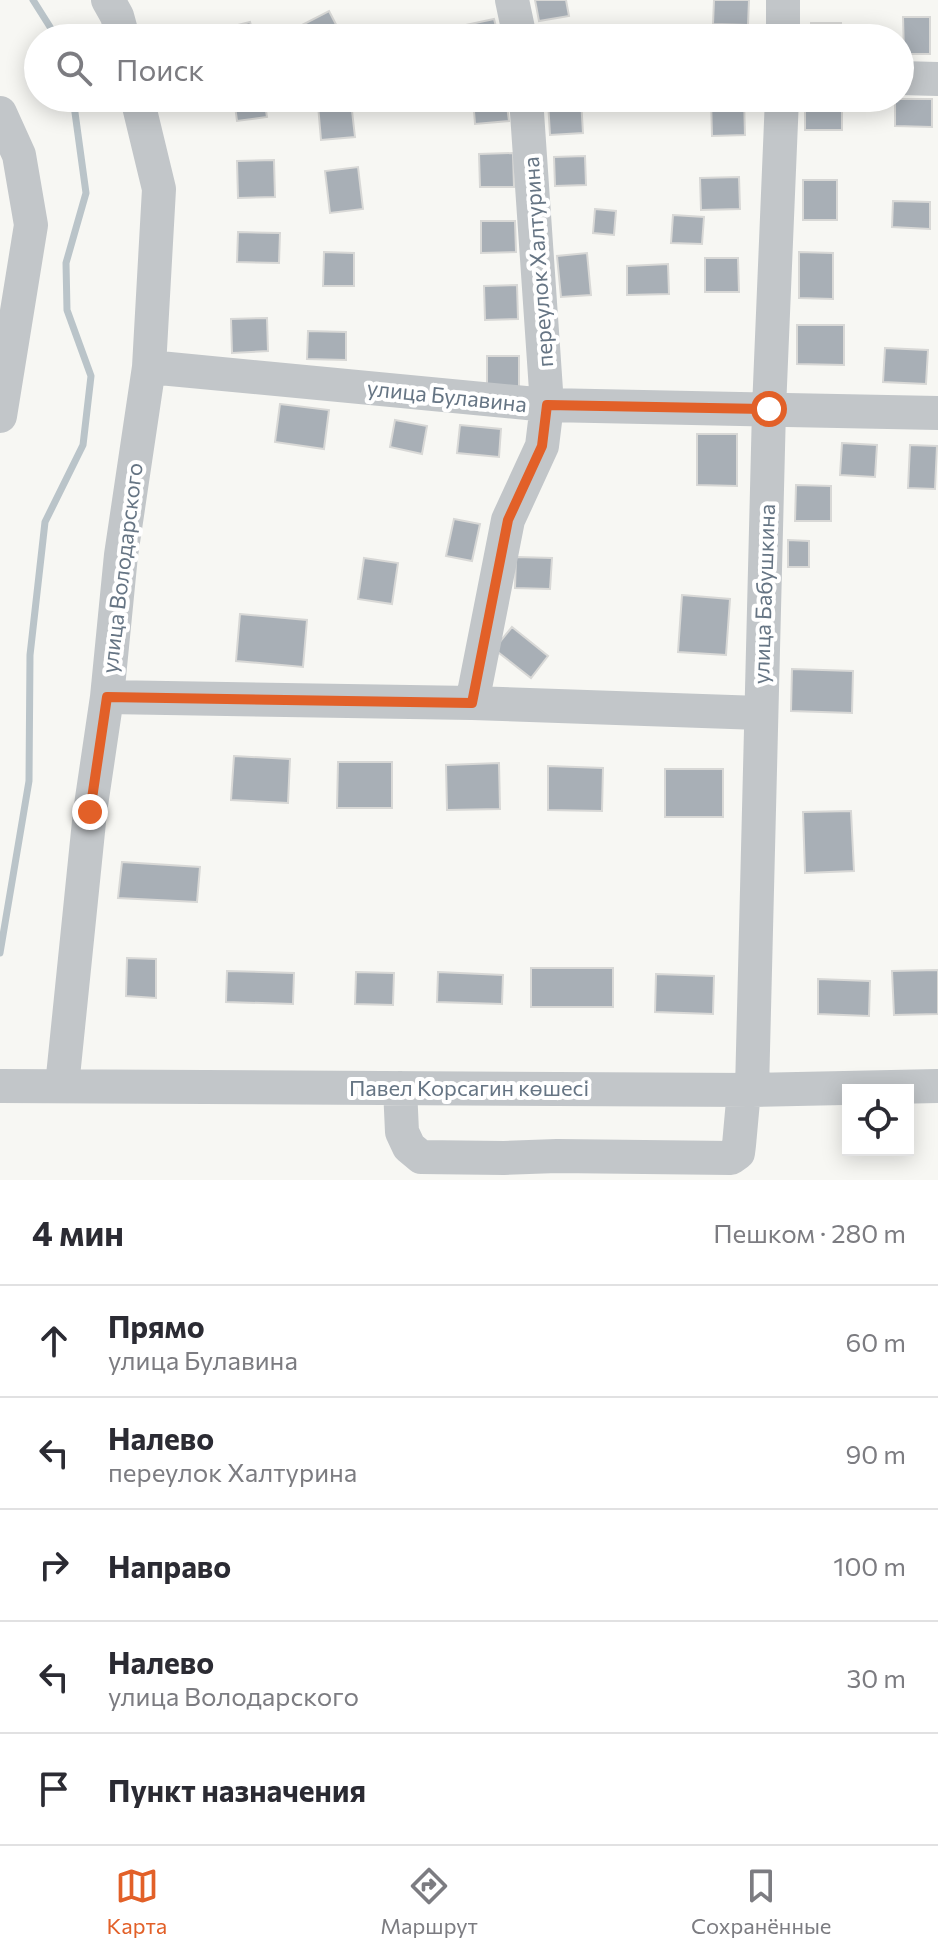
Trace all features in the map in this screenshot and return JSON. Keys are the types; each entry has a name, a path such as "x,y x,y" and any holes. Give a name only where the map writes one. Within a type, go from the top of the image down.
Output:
{"street":[{"path":"108,0 119,24"},
{"path":"512,0 517,24"},
{"path":"783,0 783,24"},
{"path":"914,78 938,79"},
{"name":"улица Володарского","path":"62,1086 90,812 107,697 121,555 149,367 159,189 140,112"},
{"name":"переулок Халтурина","path":"472,703 508,520 542,446 547,405 527,112"},
{"name":"улица Бабушкина","path":"400,1088 402,1132 409,1147 421,1157 731,1158 738,1153 748,1090 781,112"},
{"path":"0,113 19,155 31,225 0,413"},
{"name":"улица Булавина","path":"149,367 547,405 938,413"},
{"path":"107,697 472,703 760,713"},
{"name":"Павел Корсагин көшесі","path":"0,1086 748,1090 938,1086"}],"building":[{"path":"535,0 566,0 569,16 539,21"},
{"path":"714,0 749,0 748,24 713,24"},
{"path":"329,11 336,24 304,24"},
{"path":"903,17 930,17 930,54 914,54 914,24 903,24"},
{"path":"494,19 495,24 470,24"},
{"path":"914,99 932,99 932,127 895,126 895,112 914,112"},
{"path":"236,112 266,112 267,117 237,121"},
{"path":"319,112 352,112 355,137 321,140"},
{"path":"474,112 508,112 509,121 475,124"},
{"path":"549,112 582,112 583,133 550,135"},
{"path":"711,112 744,112 745,135 712,136"},
{"path":"805,112 842,112 842,130 805,130"},
{"path":"513,153 514,187 480,187 479,154"},
{"path":"585,156 586,185 555,186 554,157"},
{"path":"274,160 275,197 238,198 237,161"},
{"path":"358,167 363,209 330,213 325,171"},
{"path":"739,177 740,209 701,210 700,178"},
{"path":"803,180 837,180 837,220 803,220"},
{"path":"893,201 930,202 930,229 892,227"},
{"path":"595,209 616,211 614,235 593,233"},
{"path":"673,215 704,217 702,244 671,243"},
{"path":"481,221 515,221 516,252 481,253"},
{"path":"238,232 280,233 279,263 237,262"},
{"path":"324,252 354,253 354,286 323,286"},
{"path":"799,252 833,253 833,299 799,298"},
{"path":"587,253 591,295 561,297 557,256"},
{"path":"705,258 738,258 739,292 705,292"},
{"path":"668,264 669,294 627,295 627,266"},
{"path":"517,285 518,319 485,320 484,286"},
{"path":"267,318 268,351 232,353 231,319"},
{"path":"797,325 844,325 844,365 797,364"},
{"path":"308,331 346,332 346,360 307,359"},
{"path":"885,348 928,350 926,384 883,382"},
{"path":"487,356 519,356 519,388 487,388"},
{"path":"280,404 329,410 324,449 275,442"},
{"path":"395,420 427,426 422,454 390,447"},
{"path":"460,425 501,429 499,457 457,453"},
{"path":"697,434 737,434 737,486 697,485"},
{"path":"842,443 877,445 875,477 840,475"},
{"path":"910,445 937,446 935,489 908,488"},
{"path":"796,485 831,486 831,521 795,521"},
{"path":"454,519 480,524 472,561 446,556"},
{"path":"788,540 809,541 809,567 788,567"},
{"path":"516,557 552,558 550,589 515,588"},
{"path":"364,558 398,563 392,604 358,599"},
{"path":"682,595 730,599 726,655 678,652"},
{"path":"240,614 307,620 303,667 236,661"},
{"path":"512,627 548,656 531,678 494,649"},
{"path":"792,669 853,671 852,713 791,711"},
{"path":"234,756 290,759 288,803 231,800"},
{"path":"338,762 392,762 392,808 337,808"},
{"path":"499,763 500,809 447,810 446,765"},
{"path":"548,766 603,768 602,811 548,810"},
{"path":"665,769 723,769 723,817 665,817"},
{"path":"851,811 854,871 805,873 803,812"},
{"path":"122,862 200,867 197,902 118,898"},
{"path":"127,958 156,959 156,998 126,996"},
{"path":"531,968 613,968 613,1007 531,1007"},
{"path":"938,970 938,1014 894,1015 892,971"},
{"path":"227,971 294,973 293,1004 226,1002"},
{"path":"356,972 394,973 393,1005 355,1004"},
{"path":"438,972 503,975 502,1004 437,1002"},
{"path":"656,974 714,976 713,1014 655,1012"},
{"path":"818,979 870,981 869,1016 818,1014"}],"waterway":[{"path":"33,0 48,24"},
{"path":"0,953 29,781 30,655 45,522 83,445 91,376 67,310 66,263 86,193 75,112"}],"route":[{"path":"90,812 107,697 472,703 508,520 542,446 547,405 769,409"}]}
